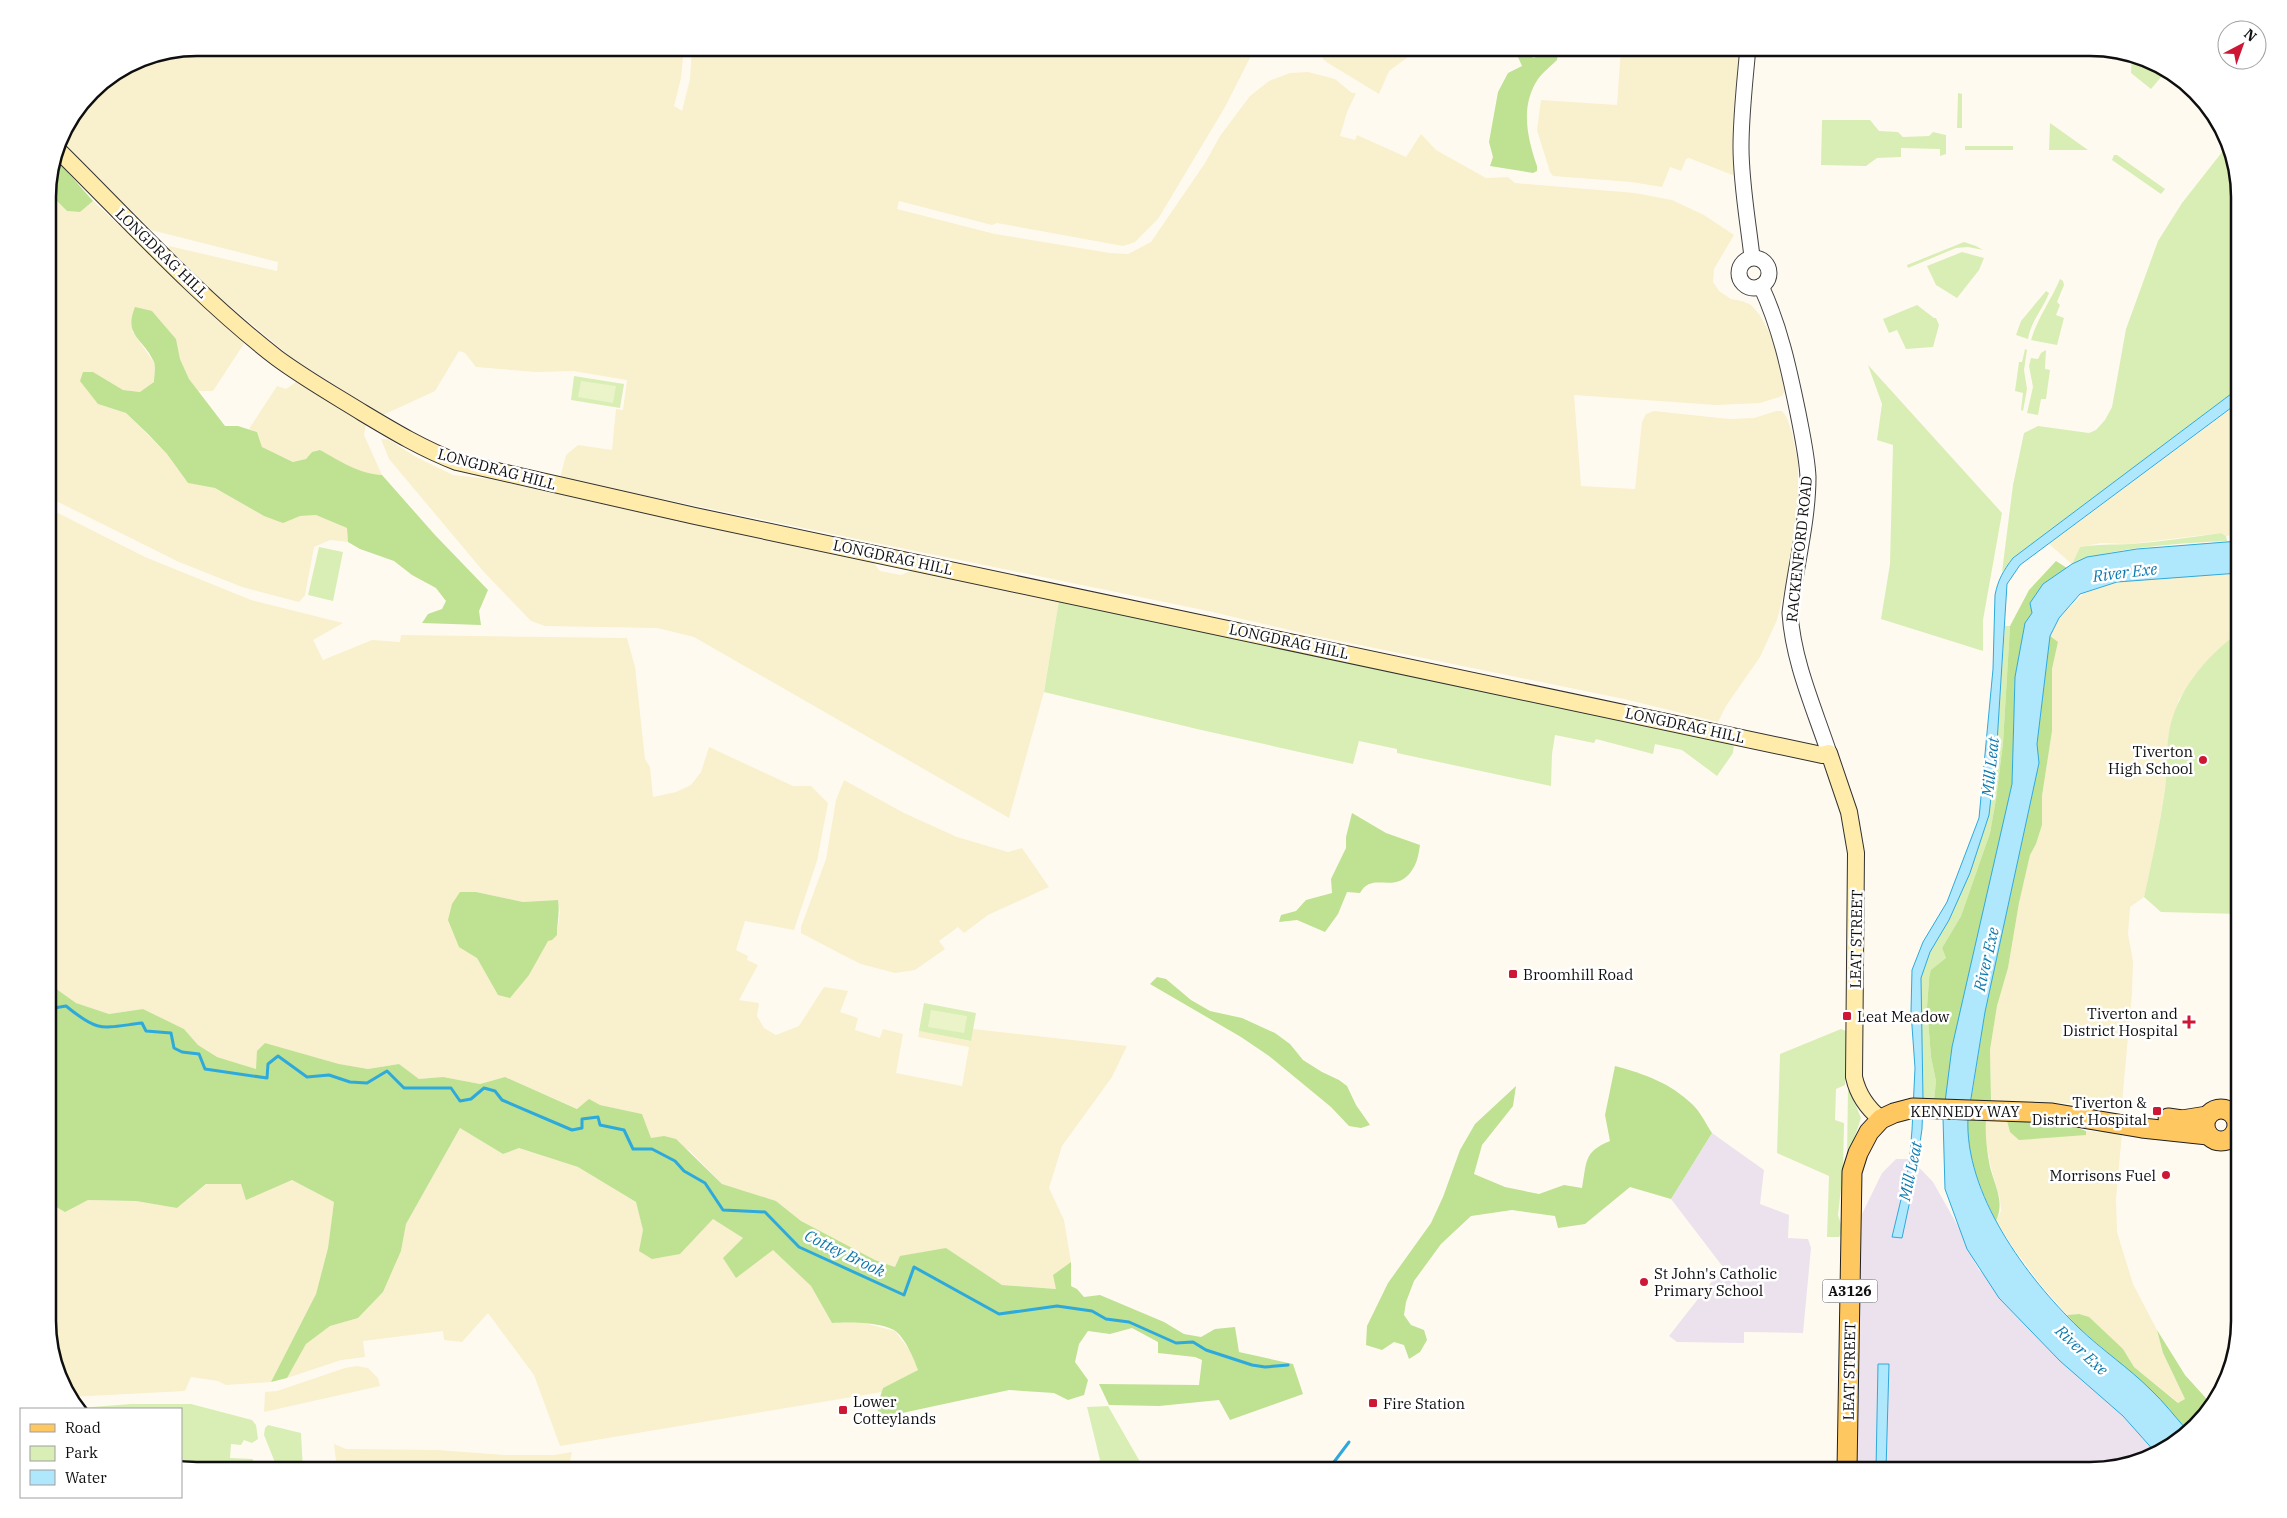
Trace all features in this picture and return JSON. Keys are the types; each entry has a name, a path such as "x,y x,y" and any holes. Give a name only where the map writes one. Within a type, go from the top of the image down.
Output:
{"main road":[{"name":"LONGDRAG HILL","path":"63,155 175,267 222,311 278,359 395,433 423,448 457,462 694,516 1822,755 1829,753"},
{"name":"LEAT STREET","path":"1829,753 1849,812 1856,853 1854,1077 1857,1089 1869,1109 1881,1119 1869,1132 1858,1153 1852,1172 1847,1462"},
{"name":"KENNEDY WAY","path":"1881,1119 1894,1112 1913,1108 2052,1113 2115,1113 2182,1120 2207,1116"},
{"path":"2231,1114 2229,1111 2219,1109 2210,1112 2204,1126 2208,1135 2220,1141 2228,1139 2231,1134"},
{"name":"KENNEDY WAY","path":"2052,1113 2142,1128 2208,1135"}],"street":[{"path":"1747,56 1741,148 1752,257"},
{"path":"1752,257 1764,261 1769,269 1767,280 1761,286 1751,288 1741,281 1739,268 1742,263 1752,257"},
{"name":"RACKENFORD ROAD","path":"1761,286 1772,309 1785,355 1805,451 1808,477 1790,612 1791,630 1799,665 1829,753"}],"shaded area":[{"path":"1251,56 1225,107 1158,219 1135,242 1123,246 997,223 992,225 899,201 897,209 995,234 1110,253 1128,254 1151,242 1205,163 1220,136 1250,96 1269,81 1290,73 1308,72 1335,79 1352,93 1356,93 1347,112 1340,136 1355,140 1357,135 1406,157 1421,134 1436,150 1486,178 1508,177 1515,183 1635,193 1672,200 1704,215 1734,235 1714,269 1713,282 1719,291 1731,299 1751,305 1759,314 1773,339 1784,376 1785,391 1782,396 1760,403 1716,405 1574,395 1581,486 1635,489 1642,422 1646,414 1654,411 1729,419 1754,418 1782,411 1787,418 1792,433 1798,463 1798,508 1787,580 1777,620 1760,657 1726,706 1718,722 1624,699 1306,634 1208,611 560,478 566,455 578,445 612,450 616,409 623,410 627,380 573,371 536,372 476,367 465,353 459,351 435,391 383,415 293,359 218,296 169,249 169,246 277,271 278,262 151,230 66,147 85,111 104,91 119,80 143,67 169,59 188,57 683,57 681,78 674,106 682,111 690,79 691,57"},
{"path":"1322,56 1409,56 1389,71 1379,94 1323,59"},
{"path":"1620,56 1739,56 1734,122 1735,176 1689,158 1686,159 1681,171 1670,167 1662,187 1631,182 1553,176 1550,172 1537,130 1541,100 1617,105"},
{"path":"57,201 67,211 80,212 93,201 245,342 213,391 198,391 189,379 180,359 176,339 152,311 132,331 155,364 154,382 141,392 123,390 93,372 98,404 126,413 167,454 188,483 215,488 264,516 283,522 300,516 316,515 347,528 348,542 330,540 314,547 305,595 299,602 242,587 179,562 57,501"},
{"path":"296,382 300,382 366,424 364,435 382,475 369,475 342,463 320,450 312,452 306,459 294,462 262,447 257,432 249,429 277,386 286,389"},
{"path":"2231,409 2231,535 2226,536 2221,533 2129,544 2101,543 2080,547 2072,564 2049,544"},
{"path":"381,439 388,439 416,457 453,475 490,479 873,562 880,571 901,575 913,570 1059,600 1044,692 1009,818 694,637 657,628 545,626 531,621 483,571 389,459"},
{"path":"57,513 145,557 251,600 343,623 313,640 323,660 372,640 400,642 401,635 627,638 635,667 645,759 650,767 653,797 676,792 691,785 701,772 709,747 793,786 811,786 828,803 817,861 794,930 745,921 736,950 748,956 747,960 758,965 739,1000 759,1003 757,1016 764,1028 776,1035 799,1026 824,987 848,991 840,1012 858,1018 855,1030 880,1038 883,1029 903,1034 896,1073 962,1086 969,1047 918,1037 919,1031 970,1041 973,1029 1127,1046 1112,1077 1062,1146 1049,1188 1064,1220 1071,1262 1053,1275 1057,1289 1002,1285 946,1248 895,1267 875,1260 801,1221 776,1201 722,1184 690,1151 664,1136 651,1139 642,1114 600,1105 589,1100 578,1109 505,1077 480,1084 443,1077 419,1079 399,1064 368,1069 339,1064 265,1043 256,1069 217,1057 198,1045 184,1029 143,1009 109,1014 76,1003 57,989","holes":["476,892 523,902 558,900 560,911 557,935 548,940 529,975 498,995 477,958"]},
{"path":"2231,574 2231,640 2206,663 2179,699 2169,732 2165,788 2156,845 2144,897 2130,907 2128,934 2133,961 2132,993 2122,1103 2118,1105 1991,1101 1990,1050 1997,1006 2008,968 2019,903 2030,855 2042,825 2042,796 2052,731 2052,669 2058,643 2050,636 2059,618 2083,594 2117,582"},
{"path":"844,780 904,813 957,837 1008,852 1022,848 1049,887 988,915 964,933 958,927 939,941 945,949 915,970 895,973 861,964 841,954 801,933 801,927 826,859 836,800"},
{"path":"1986,1119 2007,1121 2010,1132 2086,1135 2086,1131 2122,1133 2116,1199 2117,1232 2133,1284 2157,1330 2163,1353 2185,1399 2181,1402 2179,1403 2134,1367 2123,1349 2079,1314 2067,1315 2040,1284 2014,1249 1996,1221 2001,1211 2000,1199 1985,1137"},
{"path":"460,1128 503,1154 519,1148 578,1167 636,1202 643,1230 640,1251 680,1254 713,1219 743,1238 773,1250 811,1286 832,1323 860,1322 895,1331 911,1352 918,1370 883,1388 882,1392 560,1446 534,1375 488,1313 462,1342 444,1340 443,1331 363,1341 365,1357 341,1360 287,1378 306,1344 330,1326 358,1318 383,1292 401,1251 406,1224"},
{"path":"1712,1133 1764,1170 1760,1204 1789,1215 1788,1238 1808,1239 1811,1248 1803,1333 1744,1332 1744,1343 1677,1342 1669,1336 1723,1267 1671,1199"},
{"path":"1896,1159 1911,1159 1933,1182 1959,1228 1967,1249 1979,1270 2123,1416 2151,1447 2127,1457 2109,1461 2090,1462 1855,1462 1855,1386 1861,1216 1882,1173"},
{"path":"292,1180 334,1202 328,1248 316,1294 271,1382 226,1385 218,1381 191,1377 185,1391 78,1397 67,1375 59,1349 57,1330 57,1207 65,1211 88,1200 136,1201 177,1208 207,1184 241,1184 246,1199"},
{"path":"357,1366 368,1368 378,1378 380,1386 264,1412 265,1392 277,1391 345,1368"},
{"path":"334,1444 346,1449 437,1450 505,1455 554,1455 572,1452 570,1462 336,1461"}],"green space":[{"path":"1518,56 1532,56 1533,58 1558,56 1557,60 1538,79 1532,89 1529,100 1527,111 1528,133 1537,166 1537,171 1533,173 1490,166 1493,157 1489,142 1498,92 1508,73 1522,66"},
{"path":"2132,63 2162,76 2151,89 2131,73"},
{"path":"1958,93 1962,94 1962,128 1957,128"},
{"path":"1822,120 1870,120 1879,131 1898,132 1903,137 1929,136 1933,132 1946,135 1946,154 1940,156 1940,149 1901,148 1901,157 1877,158 1866,166 1821,165"},
{"path":"2050,123 2088,150 2049,150"},
{"path":"1965,146 2013,146 2013,150 1965,150"},
{"path":"2223,151 2230,178 2231,197 2231,394 2013,558 2002,572 2013,485 2024,433 2038,426 2089,433 2096,430 2105,420 2112,407 2126,329 2158,241 2182,203"},
{"path":"2114,155 2117,155 2165,189 2161,194 2112,160"},
{"path":"60,164 93,201 80,212 67,211 57,201 57,178"},
{"path":"1964,242 1983,250 1968,247 1956,248 1908,268 1907,265"},
{"path":"1962,252 1984,258 1979,270 1957,298 1936,285 1927,266"},
{"path":"2060,279 2064,285 2057,302 2060,305 2056,315 2064,318 2057,345 2031,340 2037,325"},
{"path":"2046,291 2049,293 2032,326 2028,339 2016,335 2021,321"},
{"path":"1917,305 1936,318 1939,325 1933,347 1906,349 1897,330 1889,333 1883,319"},
{"path":"135,307 152,311 176,339 180,359 189,379 225,426 238,426 257,432 262,447 293,462 306,459 312,452 320,450 358,470 382,475 435,535 488,590 479,611 481,625 422,623 428,614 442,609 446,601 436,588 412,575 394,561 360,549 348,542 347,528 316,515 300,516 283,523 264,516 215,488 188,483 167,454 126,413 98,404 80,381 83,372 93,372 123,390 140,392 154,382 154,362 133,331 132,317"},
{"path":"2025,349 2027,350 2024,370 2027,389 2023,411 2021,410 2023,393 2015,391 2019,362 2022,362"},
{"path":"2046,350 2045,369 2050,370 2046,399 2041,399 2038,415 2027,413 2033,387 2029,366 2031,358 2038,359 2041,353"},
{"path":"1868,365 2002,513 1983,620 1983,651 1881,619 1890,564 1893,445 1877,440 1882,404"},
{"path":"574,376 624,384 620,408 571,400"},
{"path":"581,381 616,386 613,403 578,397"},
{"path":"2221,533 2226,536 2227,541 2126,550 2088,558 2072,564 2080,547 2142,543"},
{"path":"319,547 343,552 333,601 308,595"},
{"path":"2056,561 2067,568 2043,584 2030,603 2032,613 2025,623 2015,677 2012,784 1952,1047 1946,1101 1934,1100 1936,1081 1931,1057 1927,1007 1931,970 1946,958 1942,948 1961,916 1990,833 2003,743 2010,626 2029,590"},
{"path":"1059,600 1734,742 1733,753 1717,776 1682,750 1655,744 1653,754 1596,739 1594,743 1555,735 1552,754 1551,786 1397,753 1397,749 1359,741 1353,764 1197,729 1044,692"},
{"path":"2005,626 2010,626 2003,743 1996,799 1990,833 1961,916 1942,948 1946,958 1929,979 1927,1007 1931,1057 1936,1081 1934,1100 1923,1099 1921,978 1930,952 1949,920 1970,873 1989,815 1997,743"},
{"path":"2050,636 2058,642 2052,669 2052,731 2042,796 2042,825 2030,855 2019,903 2008,968 1997,1006 1990,1050 1991,1101 1971,1101 1985,1012 2039,763 2037,744"},
{"name":"Tiverton High School","path":"2231,639 2231,914 2161,912 2144,897 2163,802 2169,732 2173,717 2186,688 2204,664"},
{"path":"1352,813 1386,833 1420,845 1415,865 1408,875 1401,880 1372,883 1365,886 1360,893 1347,892 1338,914 1325,932 1297,920 1279,922 1281,915 1296,911 1306,900 1332,893 1331,879 1346,848 1346,837"},
{"path":"460,892 476,892 523,902 558,900 557,935 548,941 529,975 510,998 498,995 477,958 459,947 448,920 452,904"},
{"path":"1157,977 1166,979 1191,1000 1210,1011 1242,1018 1275,1033 1290,1044 1303,1060 1347,1086 1356,1105 1370,1125 1361,1128 1349,1126 1331,1107 1269,1056 1241,1037 1150,984"},
{"path":"57,989 76,1003 109,1014 143,1009 184,1029 198,1045 217,1057 256,1069 257,1051 265,1043 339,1064 368,1069 399,1064 419,1079 443,1077 480,1084 505,1077 577,1109 589,1099 600,1105 642,1114 651,1138 664,1136 676,1139 722,1184 776,1201 801,1221 875,1260 895,1267 900,1256 946,1248 1002,1285 1056,1289 1053,1275 1071,1262 1071,1286 1077,1289 1084,1297 1100,1295 1164,1322 1184,1334 1201,1337 1215,1329 1235,1327 1239,1352 1293,1364 1303,1394 1230,1420 1219,1400 1159,1406 1109,1405 1099,1384 1199,1385 1202,1360 1195,1357 1158,1353 1158,1342 1132,1328 1110,1334 1088,1331 1079,1344 1075,1362 1088,1380 1084,1395 1068,1400 1054,1393 1009,1390 879,1418 877,1406 883,1388 918,1370 912,1354 894,1330 872,1324 832,1323 811,1286 773,1250 736,1278 723,1258 743,1238 713,1219 680,1254 652,1259 639,1251 643,1230 636,1202 578,1167 519,1148 503,1154 460,1128 406,1224 401,1251 383,1292 358,1318 330,1326 306,1344 287,1378 271,1382 316,1294 328,1248 334,1202 292,1180 246,1200 241,1184 206,1184 177,1208 136,1201 88,1200 65,1212 57,1207"},
{"path":"924,1003 976,1013 971,1041 919,1031"},
{"path":"931,1010 967,1016 964,1033 928,1027"},
{"path":"1841,1029 1846,1031 1845,1085 1836,1089 1835,1120 1844,1123 1843,1171 1838,1215 1843,1231 1839,1237 1827,1237 1829,1176 1777,1153 1780,1054"},
{"path":"1615,1066 1647,1076 1675,1090 1695,1107 1712,1133 1671,1199 1630,1187 1585,1224 1558,1228 1555,1216 1512,1210 1471,1216 1441,1244 1414,1281 1406,1302 1404,1315 1411,1325 1424,1330 1427,1340 1420,1352 1409,1359 1404,1345 1394,1342 1382,1350 1366,1345 1367,1326 1388,1283 1431,1223 1443,1197 1460,1150 1475,1124 1516,1086 1513,1106 1482,1145 1474,1174 1505,1187 1539,1194 1564,1185 1582,1188 1588,1159 1595,1149 1610,1141 1605,1115"},
{"path":"1848,1087 1861,1118 1847,1160"},
{"path":"1968,1117 1986,1119 1989,1161 2000,1208 1996,1221 1975,1171 1969,1145"},
{"path":"2007,1121 2067,1124 2086,1131 2086,1135 2019,1140 2010,1132"},
{"path":"2079,1314 2089,1317 2123,1349 2134,1367 2178,1403 2185,1399 2163,1353 2157,1330 2185,1375 2207,1399 2184,1426 2151,1390 2079,1328 2067,1315"},
{"path":"131,1404 191,1404 252,1420 256,1425 258,1439 252,1443 244,1440 241,1445 231,1444 230,1458 253,1459 253,1462 182,1461 182,1408 86,1407"},
{"path":"1108,1406 1140,1462 1097,1462 1100,1460 1087,1407"},
{"path":"268,1425 301,1433 303,1462 275,1462 264,1435 265,1428"}],"water":[{"name":"Mill Leat","path":"2231,394 2231,408 2020,565 2007,584 1997,743 1989,815 1970,873 1949,920 1930,952 1921,978 1922,1129 1915,1177 1902,1238 1892,1237 1909,1166 1912,1130 1915,1068 1911,1012 1912,970 1923,942 1947,902 1979,818 1993,669 1995,595 1999,580 2013,558"},
{"name":"River Exe","path":"2231,542 2231,574 2117,582 2080,594 2059,618 2050,636 2037,744 2039,763 1985,1012 1968,1117 1969,1146 1976,1175 1987,1204 2002,1232 2020,1259 2039,1284 2079,1328 2143,1382 2184,1426 2151,1447 2123,1416 2060,1361 1999,1298 1967,1249 1945,1189 1943,1118 1952,1047 2012,784 2015,677 2025,623 2032,613 2030,603 2043,584 2072,564 2087,557 2137,549"},
{"path":"1878,1364 1889,1364 1886,1462 1876,1462"}],"waterway":[{"name":"Cottey Brook","path":"57,1008 66,1006 94,1025 109,1027 142,1023 146,1031 171,1033 174,1048 182,1052 199,1054 205,1069 267,1078 268,1064 278,1056 307,1077 329,1075 350,1082 367,1083 387,1071 404,1088 451,1088 460,1101 471,1099 484,1088 495,1091 502,1100 572,1130 582,1128 582,1119 598,1117 600,1125 624,1130 633,1149 652,1149 675,1161 684,1171 705,1183 723,1210 765,1212 799,1247 904,1295 914,1267 999,1314 1057,1306 1092,1311 1106,1319 1129,1322 1176,1343 1193,1342 1206,1350 1252,1365 1265,1367 1288,1365"},
{"name":"Cottey Brook","path":"1334,1462 1349,1442"}],"place":[{"name":"Tiverton High School","path":"2203,760"},
{"name":"Broomhill Road","path":"1513,974"},
{"name":"Leat Meadow","path":"1847,1016"},
{"name":"Tiverton and District Hospital","path":"2189,1022"},
{"name":"Tiverton & District Hospital","path":"2157,1111"},
{"name":"Morrisons Fuel","path":"2166,1175"},
{"name":"St John's Catholic Primary School","path":"1644,1282"},
{"name":"Fire Station","path":"1373,1403"},
{"name":"Lower Cotteylands","path":"843,1410"}]}
